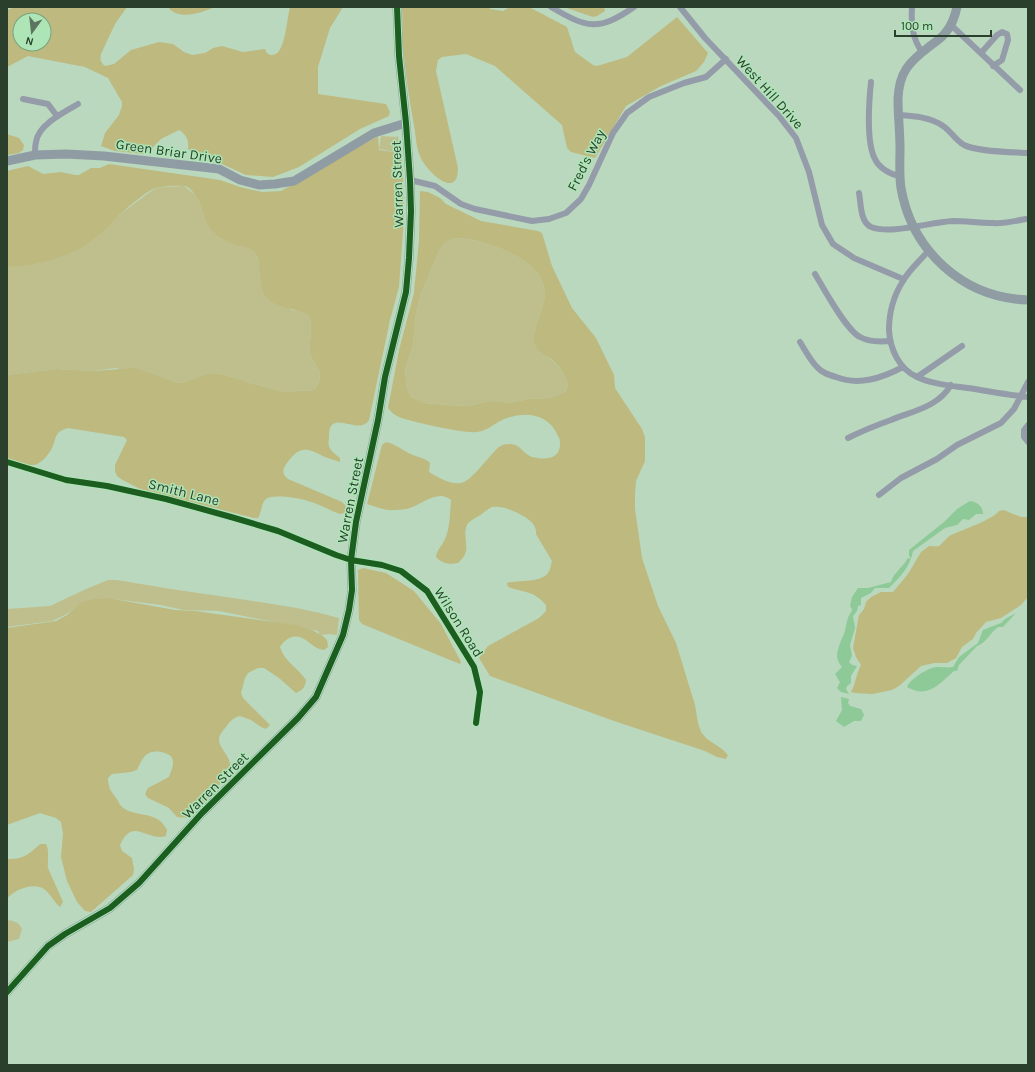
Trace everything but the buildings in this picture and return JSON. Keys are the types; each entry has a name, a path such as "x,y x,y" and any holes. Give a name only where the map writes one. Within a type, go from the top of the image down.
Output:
{"street":[{"name":"Warren Street","path":"7,992 39,954 51,943 110,908 139,883 202,813 298,718 316,697 343,635 352,590 351,560 356,522 378,420 385,377 406,292 410,258 410,180 399,56 397,7"},
{"path":"551,7 578,22 602,24 623,15 634,7"},
{"name":"West Hill Drive","path":"680,7 705,38 779,116 796,138 809,172 822,225 833,244 854,258 903,280"},
{"path":"912,7 912,28 914,38 922,52"},
{"path":"957,7 951,25 946,32 922,52 905,69 898,88 900,176 904,201 913,228 928,250 949,271 971,286 998,296 1028,300"},
{"path":"951,25 1020,90"},
{"path":"980,53 997,35 1002,32 1007,34 1008,40 1002,60 993,66"},
{"name":"Fred's Way","path":"410,180 435,186 461,204 475,209 532,221 549,219 566,213 581,199 613,133 627,113 649,97 684,83 706,77 726,59"},
{"path":"871,82 869,114 870,138 874,158 879,165 887,171 894,175 900,176"},
{"path":"23,99 48,104 57,116"},
{"path":"35,155 36,140 44,128 57,116 78,104"},
{"path":"898,115 914,116 933,120 943,125 963,144 975,148 1028,154"},
{"name":"Green Briar Drive","path":"7,161 35,155 66,154 104,156 219,169 240,180 259,186 294,181 374,132 406,123"},
{"path":"859,193 864,221 870,226 889,229 913,228 954,221 1003,223 1026,219"},
{"path":"928,250 903,280 892,307 889,324 890,341 894,352 903,367 917,377 951,386 1028,396"},
{"path":"815,274 847,325 858,337 880,342 890,341"},
{"path":"800,342 817,368 826,374 840,379 867,381 887,375 903,367"},
{"path":"917,377 962,346"},
{"path":"879,495 901,478 937,459 957,445 1001,423 1014,409 1028,382"},
{"path":"848,438 872,427 929,406 946,394 951,386"},
{"path":"1028,425 1024,430 1024,437 1028,442"},
{"name":"Smith Lane","path":"7,462 66,480 107,486 231,517 278,531 351,560"},
{"name":"Wilson Road","path":"351,560 382,565 401,571 427,591 474,667 480,692 476,723"}],"shaded area":[{"path":"16,7 127,7 115,24 101,54 101,61 105,66 114,64 131,50 159,42 173,44 184,52 192,55 205,53 213,48 222,46 243,52 265,49 270,55 274,55 279,51 283,42 290,7 343,7 330,28 318,67 318,94 386,104 390,112 389,116 360,129 299,167 273,177 246,175 220,163 196,155 188,149 187,138 179,130 161,139 151,149 143,154 115,151 101,146 105,133 119,115 122,106 122,102 108,78 85,67 28,56 7,67 7,10"},
{"path":"168,7 215,7 203,12 184,15 172,11"},
{"path":"402,7 489,7 490,9 503,11 510,7 529,7 567,27 575,52 593,65 597,66 627,57 677,17 708,53 704,62 696,71 661,86 626,106 595,158 571,152 567,148 562,125 495,66 466,54 442,57 438,60 436,71 458,168 457,178 453,182 447,183 434,175 428,169 420,156 418,149 405,65"},
{"path":"564,7 604,7 605,11 593,17"},
{"path":"7,134 19,138 24,145 23,150 19,153 7,155"},
{"path":"378,136 379,150 401,153 404,218 399,287 390,320 369,420 365,424 360,425 337,423 333,424 330,428 329,447 340,458 340,462 312,451 302,450 298,451 290,459 283,471 288,479 342,502 347,510 344,513 340,514 304,500 279,496 265,500 258,518 254,518 140,489 121,479 117,476 115,471 115,465 127,440 124,437 68,428 58,433 49,453 37,464 28,465 7,458 7,375 56,369 92,371 135,368 177,383 182,383 215,373 284,392 314,390 318,383 320,373 310,353 311,325 308,315 303,312 277,305 267,298 262,288 259,263 254,252 248,248 235,245 227,241 213,231 208,225 198,198 188,187 172,186 153,189 124,210 93,240 63,256 29,265 7,267 7,171 28,166 43,174 61,172 79,175 91,168 100,168 109,164 220,180 240,187 262,192 281,191"},
{"path":"381,136 398,136 400,153 379,149"},
{"path":"184,186 197,196 202,205 233,244 251,249 255,253 260,265 263,288 292,310 301,311 308,315 311,325 310,353 320,373 319,381 314,390 284,392 215,373 182,383 177,383 116,368 92,371 56,369 7,375 7,267 60,257 93,240 107,228 116,217 154,189"},
{"path":"420,191 428,192 440,198 446,204 481,221 542,233 552,266 572,308 596,338 614,375 615,388 642,429 645,437 645,461 636,481 635,494 635,509 642,558 658,606 676,643 695,705 701,732 707,739 728,755 726,759 614,721 490,676 479,658 488,646 539,618 546,611 546,605 533,594 508,587 507,583 535,580 545,576 548,573 552,561 536,534 535,526 527,519 509,509 496,507 490,508 467,525 465,535 466,549 463,558 458,563 448,564 440,561 436,557 448,530 451,500 441,496 430,498 410,508 397,510 384,509 367,504 382,445 386,442 426,460 430,463 429,472 453,483 465,482 469,479 502,445 513,444 532,457 550,458 557,453 560,444 560,439 554,429 549,423 537,416 515,416 503,419 485,430 471,432 438,427 405,419 391,412 388,408 399,350 414,293 419,240","holes":["454,238 464,238 489,244 514,255 525,261 540,277 544,286 545,295 543,307 534,333 535,345 540,351 554,361 564,373 568,384 565,392 551,398 528,399 510,403 491,401 467,406 424,403 411,397 407,389 405,370 413,344 416,313 421,293 439,251 445,243"]},
{"path":"454,238 464,238 502,249 525,261 540,277 545,290 545,299 535,330 537,348 560,368 568,383 565,392 551,398 528,399 510,403 491,401 467,406 424,403 411,397 407,389 405,370 413,344 416,313 421,293 439,251 445,243"},
{"path":"970,501 977,503 981,507 983,514 976,514 969,520 963,519 957,525 945,528 913,551 911,559 909,550 944,522 957,509"},
{"path":"1004,510 1019,516 1028,517 1028,597 1021,605 1001,618 986,622 976,633 973,639 962,647 956,658 947,663 934,663 921,666 899,686 892,690 873,694 851,692 861,665 853,648 859,615 864,609 866,602 871,597 881,592 893,592 908,574 921,552 929,546 939,546 951,535 984,521 999,511"},
{"path":"908,558 911,559 904,571 889,588 875,588 871,593 861,598 861,605 858,606 857,611 853,616 855,628 850,645 852,656 849,662 852,665 857,666 851,676 851,683 846,689 849,694 841,692 837,688 840,682 835,674 842,667 839,663 837,653 845,632 848,617 852,610 850,606 852,597 858,588 868,588 891,582 894,575"},
{"path":"363,568 386,573 414,591 441,624 461,662 460,664 362,624 359,620 358,570"},
{"path":"108,580 117,580 269,603 325,614 339,618 337,635 320,635 318,631 219,611 183,610 161,605 105,598 84,603 52,621 7,627 7,609 50,606"},
{"path":"108,598 175,610 195,611 295,625 312,630 323,636 327,640 328,647 324,650 319,649 303,638 294,636 289,638 281,645 280,647 282,652 306,680 303,688 296,693 279,678 264,668 258,668 248,673 241,693 243,698 270,725 266,729 251,720 240,716 229,723 219,738 219,743 229,759 230,764 227,776 189,818 177,817 169,808 148,798 145,794 148,788 169,777 173,760 168,754 150,752 144,757 137,770 112,774 108,778 110,789 121,806 127,810 158,819 163,823 167,830 166,836 159,837 135,831 130,832 125,837 120,845 122,851 132,858 134,869 133,875 91,912 85,911 77,902 67,881 61,857 63,834 61,822 56,818 40,813 7,825 7,628 56,621 67,615 82,602"},
{"path":"1016,613 1003,627 998,627 995,629 983,643 977,646 959,665 957,671 954,671 938,685 927,691 914,690 907,687 912,680 929,669 937,667 953,667 959,657 978,643 983,630 1001,623"},
{"path":"841,697 849,699 848,703 850,706 861,709 864,715 861,721 854,721 844,727 836,721 842,710"},
{"path":"40,844 46,844 47,847 48,868 63,902 60,907 44,889 35,886 19,890 7,899 7,859 25,856"},
{"path":"7,920 16,922 21,927 22,929 19,939 7,942"}],"cycle path":[{"path":"7,992 48,946 65,934 110,908 139,883 202,813 298,718 316,697 343,635 352,590 351,560 356,522 378,420 385,377 406,292 409,258 411,211 410,180 399,56 397,7"},
{"path":"7,462 66,480 107,486 166,499 278,531 351,560 382,565 401,571 427,591 474,667 480,692 476,723"}]}
